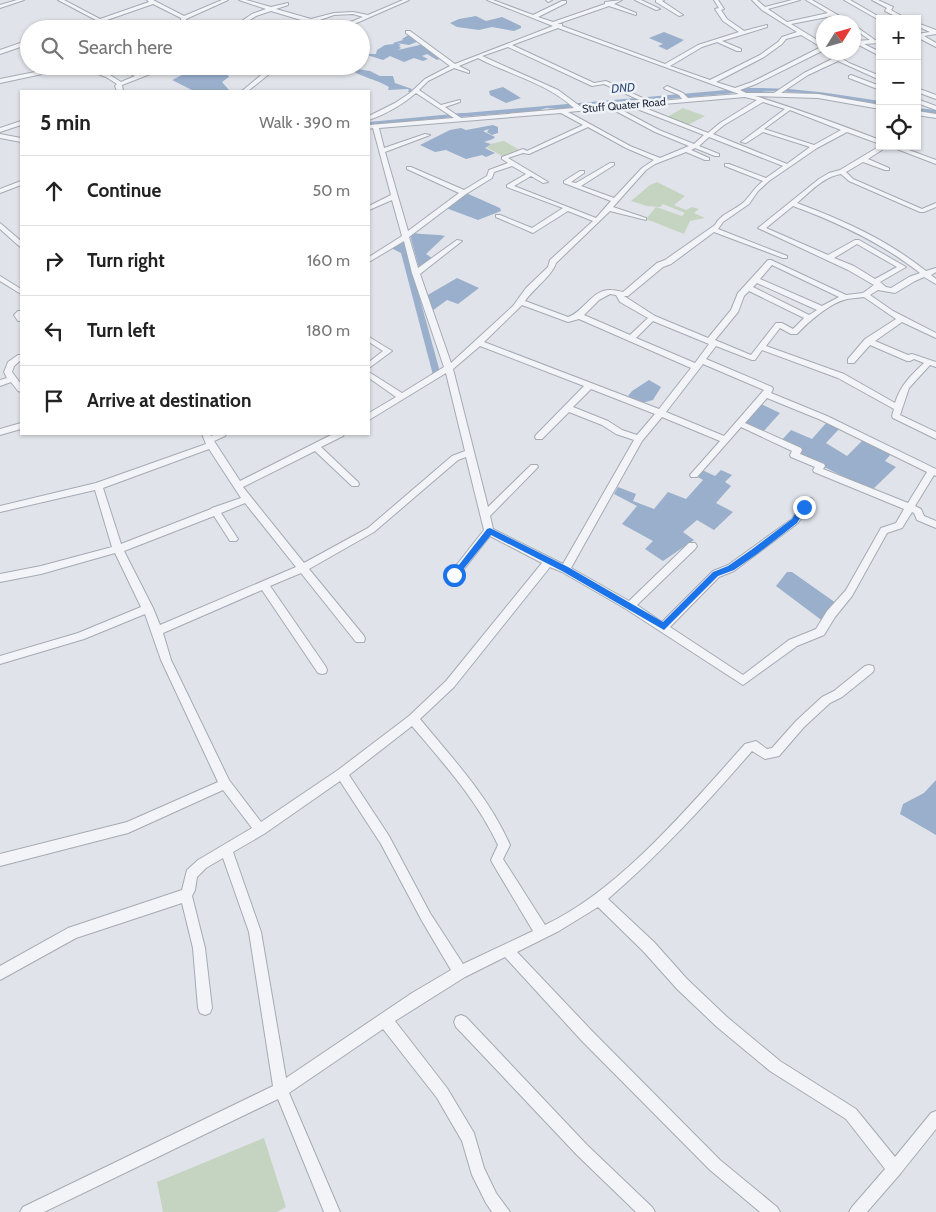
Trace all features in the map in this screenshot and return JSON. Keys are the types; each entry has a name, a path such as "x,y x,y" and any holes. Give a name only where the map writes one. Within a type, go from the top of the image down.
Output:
{"street":[{"path":"0,7 22,0"},
{"path":"60,0 99,20 151,1 186,18"},
{"path":"182,20 226,0"},
{"path":"241,0 311,20 334,14 353,13 368,16"},
{"path":"359,20 407,0"},
{"path":"489,0 558,24 710,82 789,108 876,140"},
{"path":"601,0 634,14"},
{"path":"370,118 386,111 416,91 428,79 454,66 510,46 558,24 620,0"},
{"path":"637,0 658,9"},
{"path":"662,0 658,1 681,15"},
{"path":"716,0 722,9 717,9 725,20 744,32"},
{"path":"754,0 816,43"},
{"path":"764,8 798,0"},
{"path":"808,0 832,14"},
{"path":"846,0 876,16"},
{"path":"874,0 891,8 887,10 897,15"},
{"path":"535,16 564,2"},
{"path":"245,20 286,4"},
{"path":"788,23 832,14"},
{"path":"666,66 700,46 765,26"},
{"path":"921,26 936,32"},
{"path":"408,32 454,66 467,72"},
{"path":"861,32 873,40"},
{"path":"921,36 936,32"},
{"path":"710,82 753,62 781,44 784,38 801,33"},
{"path":"921,37 936,45"},
{"path":"716,40 739,50"},
{"path":"861,41 876,40"},
{"path":"0,52 20,45"},
{"path":"861,45 876,52"},
{"path":"510,46 594,85 604,82 646,100"},
{"path":"738,92 816,53"},
{"path":"478,56 493,65 542,83 577,106"},
{"path":"777,93 835,60"},
{"path":"839,60 876,76"},
{"path":"0,82 32,75"},
{"path":"105,75 120,84"},
{"path":"120,84 141,75"},
{"path":"246,90 265,75"},
{"path":"851,77 876,86"},
{"path":"120,84 118,86 120,90"},
{"path":"667,88 684,98"},
{"path":"416,91 456,117"},
{"path":"921,91 936,97"},
{"name":"Stuff Quater Road","path":"372,126 456,117 562,111 577,106 610,106 632,104 646,100 738,92 818,96 876,106"},
{"path":"370,416 449,370 520,302 551,268 553,262 598,221 614,200 643,170 659,160 694,146 722,124 762,100"},
{"path":"441,107 458,101"},
{"path":"921,102 936,108"},
{"path":"632,104 787,166"},
{"path":"610,106 657,131 717,155"},
{"path":"744,142 789,108"},
{"path":"562,111 586,126 659,160"},
{"path":"921,114 936,116"},
{"path":"0,130 20,123"},
{"path":"372,126 382,152 416,273 449,370 490,531 565,569 630,606 743,681 793,643 820,632 831,614 849,592 884,530 899,526 909,507 934,472 824,418 766,394"},
{"path":"545,182 511,164 504,158 523,151 527,153 586,126"},
{"path":"520,302 568,320 579,316 603,294 610,292 620,295 625,294 660,265 668,262 714,230 720,221 747,203 756,190 767,180 815,147 847,129"},
{"path":"762,130 815,147"},
{"path":"382,152 427,135"},
{"path":"0,136 20,140"},
{"path":"686,150 707,159"},
{"path":"877,150 842,172 826,177 761,228 828,258 892,291 936,270"},
{"path":"903,150 936,162"},
{"path":"928,159 936,154"},
{"path":"862,159 887,169"},
{"path":"370,259 406,236 464,193 490,177 491,171 511,164"},
{"path":"576,186 612,164"},
{"path":"727,165 767,180"},
{"path":"409,168 464,193"},
{"path":"582,172 566,181 614,200"},
{"path":"842,172 851,180 922,211 936,205"},
{"path":"530,174 508,186 598,221"},
{"path":"0,191 20,183"},
{"path":"370,208 394,196"},
{"path":"791,203 851,227 891,249 936,282"},
{"path":"498,216 534,231 568,208"},
{"path":"608,208 644,219"},
{"path":"0,225 20,243"},
{"path":"714,230 785,257"},
{"path":"0,239 12,235"},
{"path":"416,273 459,241"},
{"path":"828,258 857,241 902,267"},
{"path":"565,569 639,438 698,364 735,310 741,295 771,262 845,297"},
{"path":"875,282 910,263"},
{"path":"0,278 20,291"},
{"path":"756,280 822,309"},
{"path":"620,295 623,300 649,314 652,318 752,358 780,325 794,332 822,309 845,297 865,295 877,287 882,287"},
{"path":"748,288 810,318"},
{"path":"865,295 900,319 936,336"},
{"path":"579,316 630,339 769,389 715,454 694,475"},
{"path":"630,339 652,318"},
{"path":"851,361 868,341 900,319"},
{"path":"370,340 388,351 370,365"},
{"path":"868,341 910,359 912,356 932,363"},
{"path":"480,342 725,440"},
{"path":"760,347 841,376 898,408"},
{"path":"20,357 11,362 8,367 12,379 20,388"},
{"path":"932,363 906,385 900,395 896,416 936,436"},
{"path":"370,375 402,397"},
{"path":"0,383 12,379"},
{"path":"539,437 590,386"},
{"path":"567,408 605,424 611,429 639,438"},
{"path":"739,423 798,450 794,455 821,466 817,470 918,511 920,518 936,525"},
{"path":"0,432 20,426"},
{"path":"238,486 338,435"},
{"path":"0,509 98,486 209,440 247,500 360,639"},
{"path":"316,447 356,484"},
{"path":"158,631 303,568 371,530 455,458 470,452"},
{"path":"486,515 534,467"},
{"path":"98,486 118,548 158,631 166,660 225,784 260,830"},
{"path":"0,578 40,570 118,548 215,510 247,500"},
{"path":"664,627 716,574 731,568 794,521 808,500"},
{"path":"215,510 233,539"},
{"path":"454,575 490,531"},
{"path":"630,606 692,546"},
{"path":"0,973 73,933 186,895 189,890 191,874 202,864 260,830 342,774 413,719 450,684 548,562"},
{"path":"264,585 322,670"},
{"path":"0,660 80,636 148,608"},
{"path":"28,1212 281,1090 460,972 555,927 599,898 643,861 698,805 749,747 756,746 765,754 775,752 800,724 826,700 838,694 869,669"},
{"path":"413,719 473,794 498,832 504,844 497,860 542,933"},
{"path":"342,774 385,840 426,918 460,972"},
{"path":"0,860 128,827 225,784"},
{"path":"226,850 255,932 281,1090 332,1212"},
{"path":"186,895 198,948 205,1008"},
{"path":"599,898 649,947 682,984 722,1022 775,1066 851,1114 895,1169"},
{"path":"507,950 593,1042 715,1165 772,1212"},
{"path":"386,1021 442,1093 469,1138 477,1170 491,1198 502,1212"},
{"path":"461,1022 582,1150 647,1212"},
{"path":"857,1212 936,1118"}],"green space":[{"path":"683,108 705,116 688,125 667,117"},
{"path":"504,141 521,151 504,157 486,147"},
{"path":"657,182 685,196 674,205 686,210 692,207 699,209 694,213 705,218 690,221 684,234 646,219 656,207 682,216 685,213 663,204 660,207 647,206 631,201 650,185"},
{"path":"264,1138 286,1207 277,1212 163,1212 157,1182"}],"water":[{"path":"476,16 486,21 502,17 521,26 521,28 514,31 492,27 479,30 457,27 450,23 459,19"},
{"path":"664,32 684,40 667,50 658,46 663,44 649,38"},
{"path":"410,34 419,41 409,45 397,43 401,45 399,46 401,48 398,50 424,44 442,58 437,60 427,54 422,56 428,59 423,61 414,58 404,62 390,56 383,60 370,56 370,54 376,54 377,50 385,45 394,44"},
{"path":"370,71 380,76 393,76 395,83 412,89 410,92 408,92 408,89 388,90 389,87 362,75 370,75"},
{"path":"182,75 228,75 229,77 222,82 229,90 192,90 172,80"},
{"path":"503,87 521,98 506,103 490,95 489,91"},
{"path":"749,88 814,92 876,100 876,103 815,94 778,91 557,109 546,108 537,111 458,117 454,114"},
{"path":"493,125 498,127 498,133 492,135 487,132 489,129 483,131 495,137 484,142 491,144 485,148 495,153 486,157 482,155 466,159 446,150 435,152 420,145 450,130 461,128 466,130"},
{"path":"466,193 500,208 501,211 478,220 446,208"},
{"path":"413,233 445,236 426,254 432,258 419,268 410,235"},
{"path":"404,241 440,372 433,375 401,253 391,248"},
{"path":"457,278 479,288 458,304 447,300 432,311 426,296"},
{"path":"649,380 661,387 653,400 642,403 628,396 632,391"},
{"path":"761,404 780,413 762,433 743,424"},
{"path":"827,422 840,428 826,443 847,456 863,440 891,454 885,461 896,467 872,490 797,454 781,441 791,430 812,439"},
{"path":"700,469 715,476 721,470 732,475 725,482 731,486 716,503 733,512 714,530 697,520 683,532 694,540 663,561 645,549 653,541 622,524 637,506 614,494 618,487 636,494 633,501 654,509 668,492 686,499 703,480 696,476"},
{"path":"787,572 792,572 836,603 824,622 776,586"},
{"path":"936,780 936,835 900,814 903,804 924,793"}],"waterway":[{"name":"DND","path":"921,110 936,112"},
{"name":"DND","path":"370,124 463,115"}],"route":[{"path":"454,575 490,531 565,569 664,627 716,574 731,568 754,552 794,521 804,507"}]}
